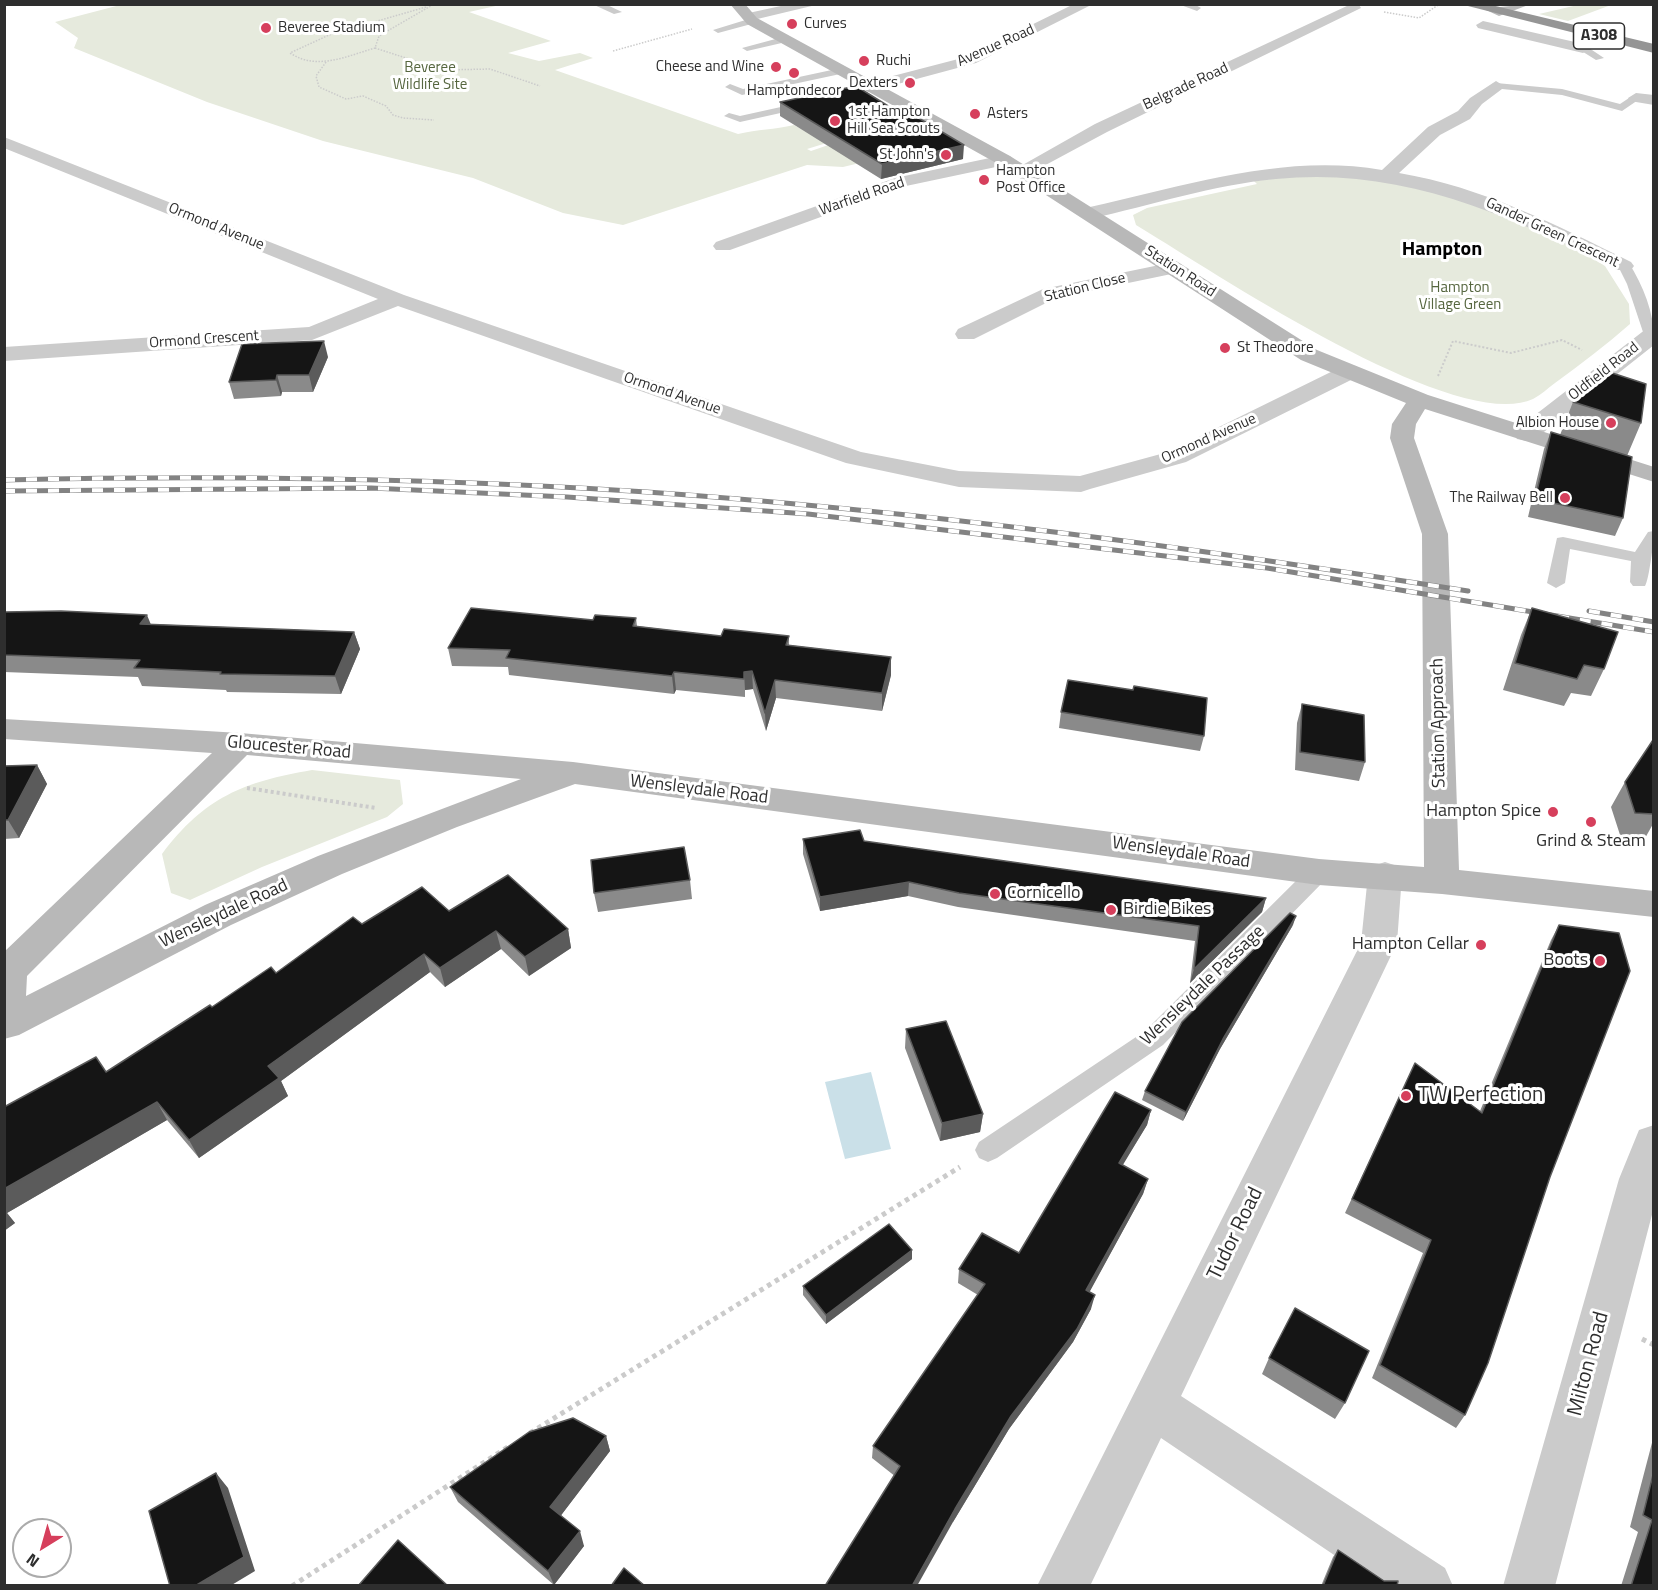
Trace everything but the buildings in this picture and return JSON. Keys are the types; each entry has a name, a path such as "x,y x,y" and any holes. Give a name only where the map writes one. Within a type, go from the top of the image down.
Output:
{"highway":[{"name":"A308","path":"1467,4 1653,49"}],"street":[{"path":"746,14 813,4"},
{"name":"Avenue Road","path":"867,92 971,60 1086,4"},
{"path":"1479,4 1499,12 1524,4"},
{"name":"Belgrade Road","path":"1021,171 1101,128 1354,8"},
{"name":"Station Road","path":"746,14 783,40 841,71 867,92 1004,160 1309,355 1420,400 1653,476"},
{"path":"1530,35 1545,22"},
{"path":"1483,26 1583,48"},
{"path":"1387,175 1434,131 1464,115 1476,101 1496,86"},
{"path":"1636,99 1653,100"},
{"name":"Ormond Avenue","path":"4,142 397,299 855,458 959,479 1081,484 1177,457 1349,372"},
{"name":"Warfield Road","path":"723,246 901,183 1004,160"},
{"name":"Gander Green Crescent","path":"1090,213 1278,173 1322,171 1387,175 1443,187 1509,209 1624,266"},
{"name":"Station Close","path":"966,334 1050,293 1174,268"},
{"name":"Ormond Crescent","path":"4,354 312,333 397,299"},
{"name":"Oldfield Road","path":"1526,434 1652,335"},
{"name":"Station Approach","path":"1420,400 1404,424 1400,438 1404,453 1432,517 1436,546 1442,881"},
{"name":"Gloucester Road","path":"4,729 240,744 573,773"},
{"name":"Wensleydale Road","path":"5,1024 9,971 240,744"},
{"name":"Wensleydale Road","path":"5,1024 218,915 446,819 573,773 1319,872 1385,875 1442,881"},
{"name":"Tudor Road","path":"1063,1586 1379,943 1385,875"},
{"path":"1442,881 1653,904"},
{"name":"Milton Road","path":"1529,1586 1604,1308 1653,1143"},
{"path":"1153,1405 1427,1586"}],"lane":[{"path":"596,4 617,12"},
{"path":"1182,4 1197,8"},
{"path":"718,30 746,14"},
{"path":"747,48 783,40"},
{"path":"1583,48 1599,58"},
{"path":"730,87 742,92 841,71"},
{"path":"1496,86 1562,92 1622,108 1636,99"},
{"path":"779,102 787,111"},
{"path":"729,116 740,119 821,104"},
{"name":"Gander Green Crescent","path":"1624,266 1634,284 1652,335"},
{"path":"1639,582 1640,558 1653,536"},
{"path":"1556,583 1563,542 1640,558"},
{"name":"Wensleydale Passage","path":"988,1149 1154,1038 1319,872"}],"path":[{"path":"434,4 329,35 290,54 296,59 310,63 327,61 375,48 443,70 490,69 540,86"},
{"path":"1354,8 1419,18 1436,5"},
{"path":"375,48 379,36 426,7"},
{"path":"613,51 746,14"},
{"path":"327,61 316,76 319,87 346,99 363,96 386,106 393,115 403,118 434,120"},
{"path":"1420,400 1432,388 1453,341 1511,353 1562,340 1613,365"},
{"path":"201,781 446,819"},
{"path":"526,1435 988,1149"},
{"path":"292,1586 516,1442"}],"green space":[{"name":"Beveree Wildlife Site","path":"124,4 500,5 469,12 551,41 508,53 539,61 580,53 593,58 555,70 738,134 794,125 818,138 856,134 807,149 811,151 866,132 918,149 843,167 807,165 623,225 563,213 473,178 323,141 207,102 74,48 78,38 55,22"},
{"path":"1582,4 1611,5 1568,21 1539,14"},
{"name":"Hampton Village Green","path":"1323,173 1440,189 1565,241 1605,266 1629,304 1630,324 1533,399 1496,404 1448,393 1392,371 1332,342 1136,225 1133,215 1147,208 1257,184 1254,181"},
{"path":"312,770 400,780 403,804 387,817 262,867 190,900 171,893 162,854 194,819 227,795 246,787"}],"water":[{"path":"871,1072 891,1149 845,1159 825,1082"}],"railway":[{"path":"4,480 326,479 647,492 853,509 1058,532 1468,591"},
{"path":"4,491 371,488 567,497 808,514 1267,568 1654,632"},
{"path":"1589,611 1654,622"}],"place":[{"name":"Curves","path":"792,24"},
{"name":"Beveree Stadium","path":"266,28"},
{"name":"Ruchi","path":"864,61"},
{"name":"Cheese and Wine","path":"776,67"},
{"name":"Hamptondecor","path":"794,73"},
{"name":"Dexters","path":"910,83"},
{"name":"Asters","path":"975,114"},
{"name":"1st Hampton Hill Sea Scouts","path":"835,121"},
{"name":"St John's","path":"946,155"},
{"name":"Hampton Post Office","path":"984,180"},
{"name":"St Theodore","path":"1225,348"},
{"name":"Albion House","path":"1611,423"},
{"name":"The Railway Bell","path":"1565,498"},
{"name":"Hampton Spice","path":"1553,812"},
{"name":"Grind & Steam","path":"1591,822"},
{"name":"Cornicello","path":"995,894"},
{"name":"Birdie Bikes","path":"1111,910"},
{"name":"Hampton Cellar","path":"1481,945"},
{"name":"Boots","path":"1600,961"},
{"name":"TW Perfection","path":"1406,1096"}],"district":[{"name":"Hampton","path":"1442,250"}]}
